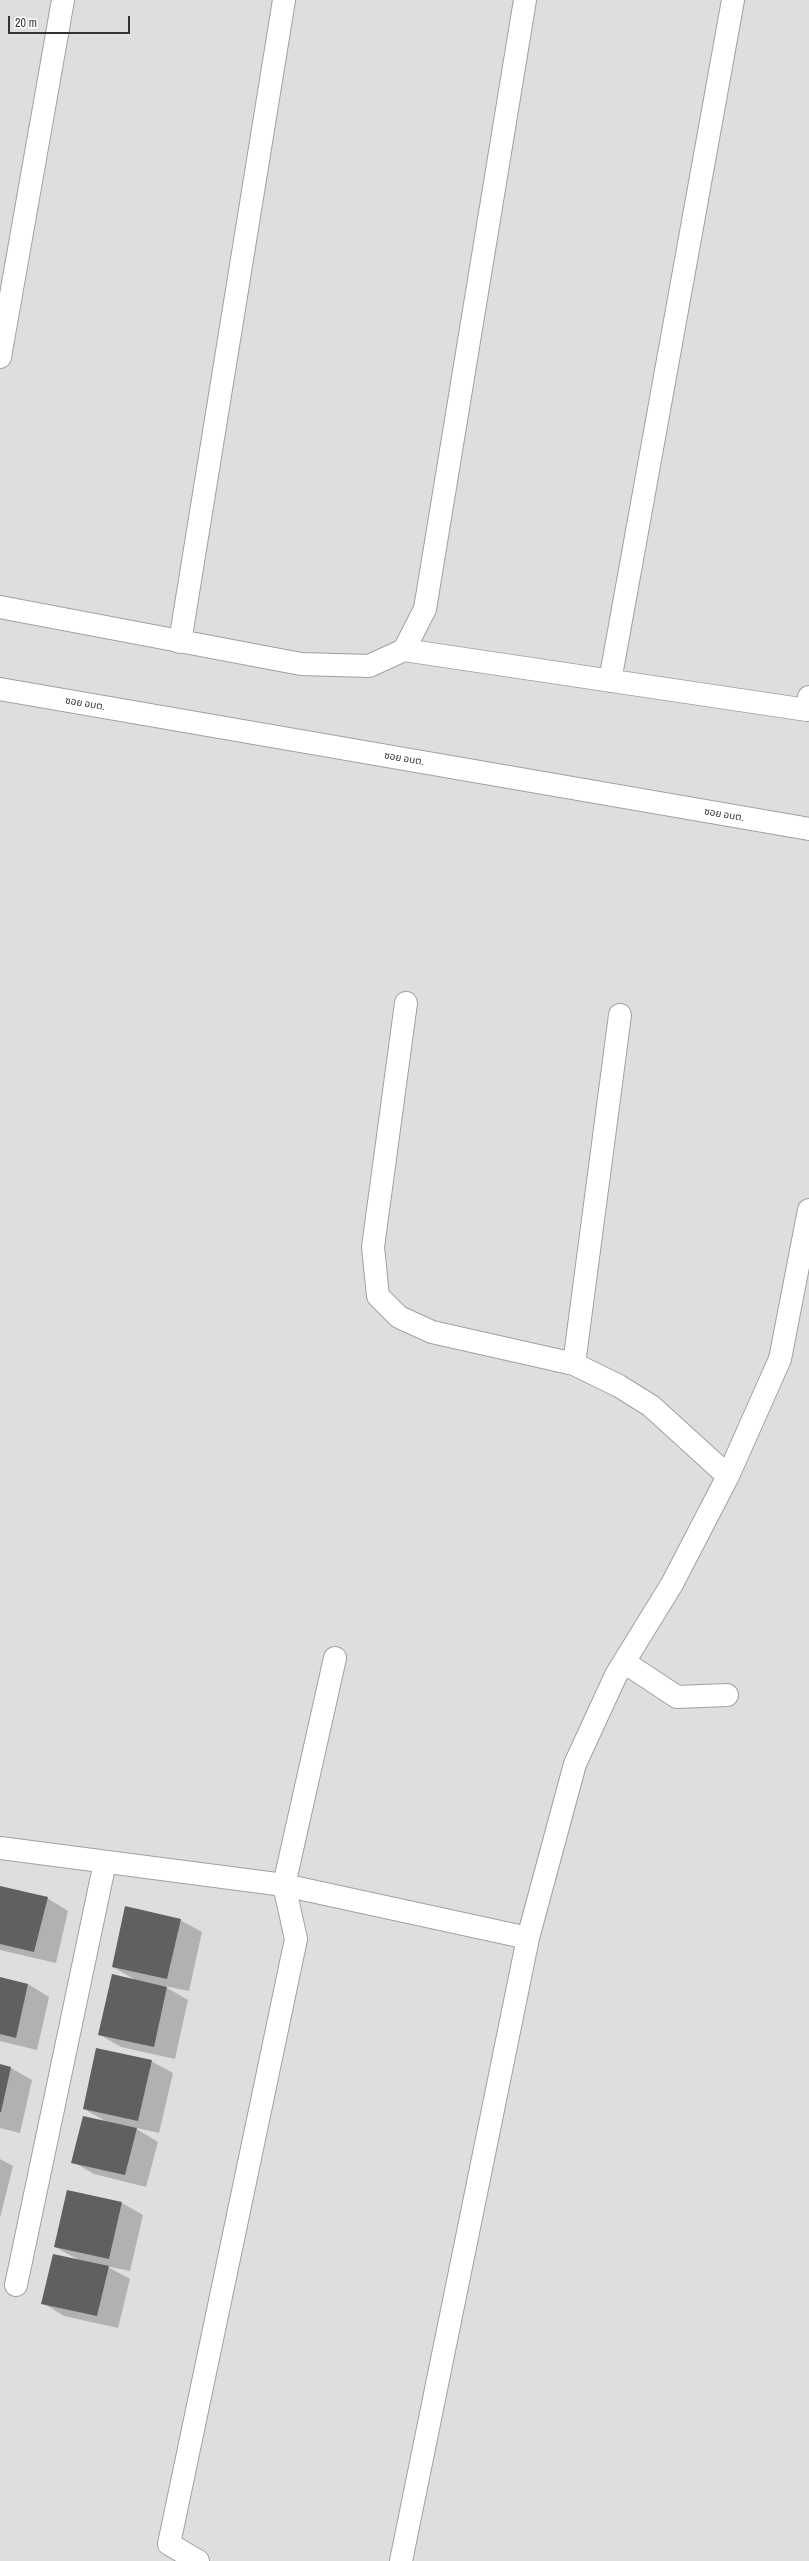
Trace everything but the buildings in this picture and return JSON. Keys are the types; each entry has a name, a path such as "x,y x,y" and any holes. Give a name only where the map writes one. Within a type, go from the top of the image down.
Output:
{"street":[{"path":"0,357 63,0"},
{"path":"180,642 284,0"},
{"path":"404,650 425,609 525,0"},
{"path":"610,681 733,0"},
{"path":"0,607 301,664 369,666 404,650 807,710 809,697"},
{"name":"ซอย อบต.","path":"0,689 809,829"},
{"path":"406,1003 373,1247 378,1296 399,1317 432,1332 574,1364 619,1386 650,1406 728,1476"},
{"path":"574,1364 620,1015"},
{"path":"401,2561 528,1938 559,1816 575,1764 616,1675 672,1584 728,1476 780,1360 809,1210"},
{"path":"198,2561 168,2544 296,1939 284,1884 335,1658"},
{"path":"624,1662 677,1696 727,1695"},
{"path":"0,1848 284,1884 528,1938"},
{"path":"16,2285 105,1862"}]}
